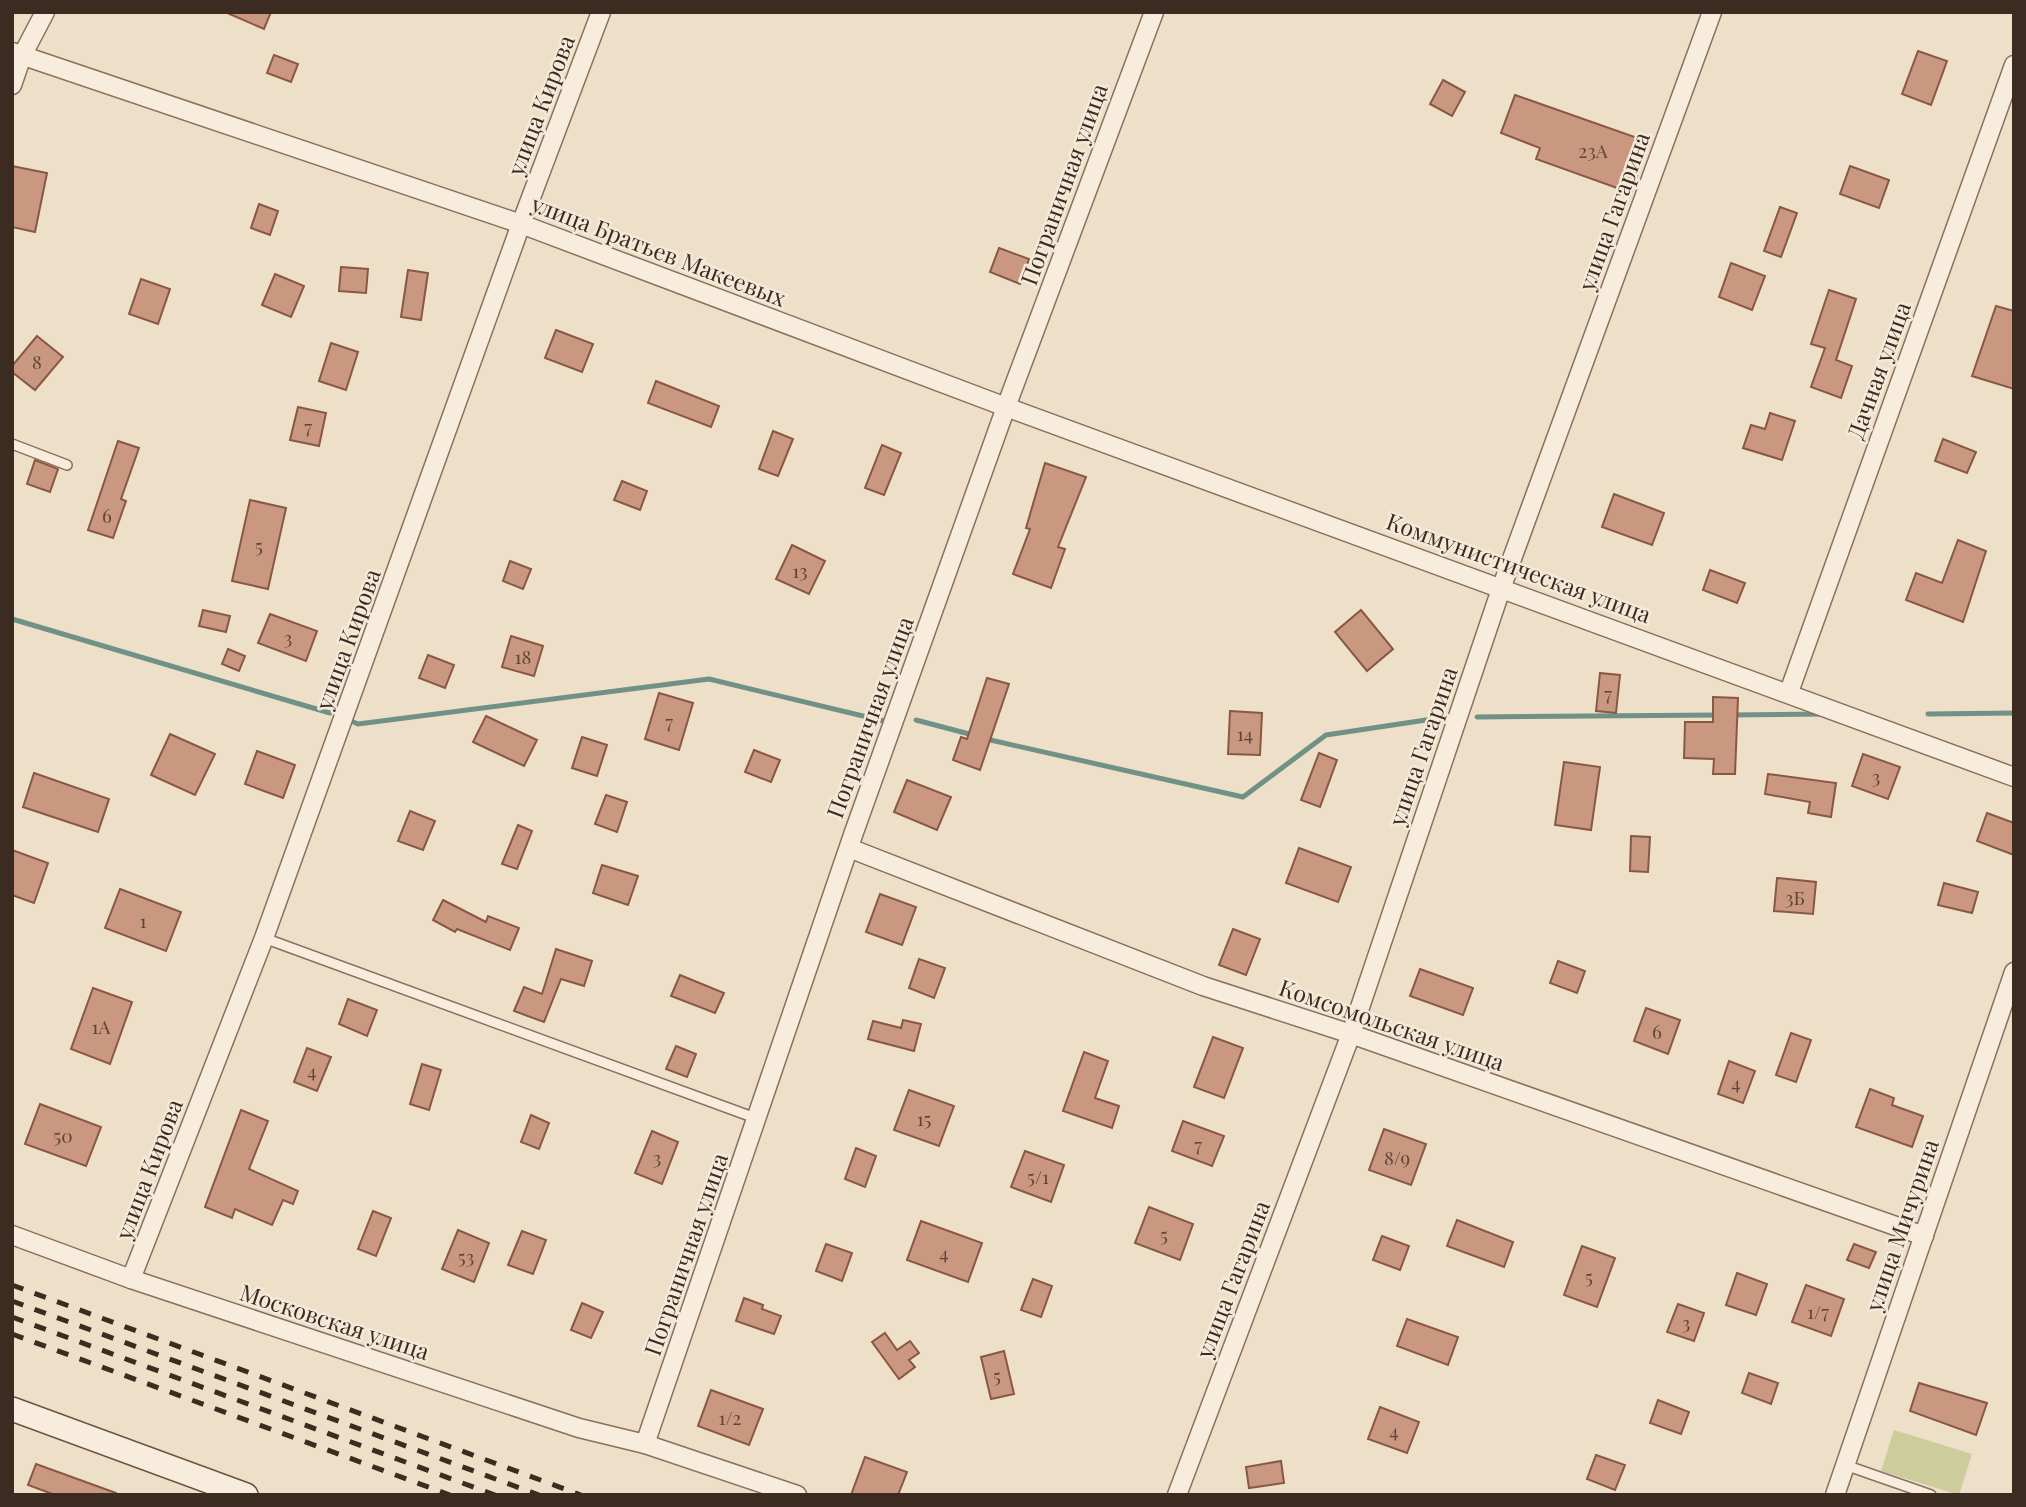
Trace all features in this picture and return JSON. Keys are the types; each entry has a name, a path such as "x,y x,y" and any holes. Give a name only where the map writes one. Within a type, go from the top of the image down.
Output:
{"main road":[{"path":"12,1409 246,1495"}],"street":[{"path":"12,85 17,54 45,12"},
{"name":"улица Кирова","path":"131,1279 264,938 521,224 601,12"},
{"name":"Пограничная улица","path":"645,1444 849,848 1006,407 1154,12"},
{"name":"улица Гагарина","path":"1177,1495 1351,1034 1502,586 1712,12"},
{"name":"улица Братьев Макеевых","path":"17,54 521,224 1006,407"},
{"name":"Дачная улица","path":"1788,692 2014,65"},
{"name":"Коммунистическая улица","path":"1006,407 1502,586 2014,777"},
{"name":"Комсомольская улица","path":"849,848 1203,986 1351,1034 1924,1236"},
{"name":"улица Мичурина","path":"1835,1495 2014,972"},
{"name":"Московская улица","path":"12,1235 131,1279 579,1428 645,1444 797,1495"}],"lane":[{"path":"12,444 67,465"},
{"path":"264,938 758,1119"},
{"path":"1845,1465 1931,1495"}],"green space":[{"path":"1894,1430 1972,1454 1959,1495 1881,1471"}],"building":[{"path":"225,12 271,12 264,29"},
{"path":"1918,51 1947,61 1931,105 1902,94"},
{"path":"274,55 298,64 291,82 267,73"},
{"path":"1443,80 1465,92 1452,116 1430,104"},
{"path":"1515,95 1649,142 1631,193 1536,159 1540,148 1501,133"},
{"path":"12,166 47,173 35,232 12,227"},
{"path":"1850,166 1889,180 1879,208 1840,194"},
{"path":"259,204 278,211 270,235 251,228"},
{"path":"1780,207 1797,213 1781,257 1764,251"},
{"path":"999,248 1029,259 1020,284 990,272"},
{"path":"1731,263 1765,276 1752,310 1719,297"},
{"path":"341,267 368,269 366,293 339,291"},
{"path":"408,270 428,273 421,320 401,317"},
{"path":"275,274 304,286 291,317 262,305"},
{"path":"141,279 170,289 158,324 129,314"},
{"path":"1829,290 1856,299 1836,360 1852,366 1841,398 1811,387 1825,348 1811,344"},
{"path":"1996,306 2014,311 2014,389 1972,376"},
{"path":"556,330 593,344 582,372 545,358"},
{"path":"37,336 63,357 35,390 12,372 12,366"},
{"path":"331,343 358,352 346,390 319,381"},
{"path":"656,381 719,406 711,427 648,403"},
{"path":"298,407 326,413 319,446 290,440"},
{"path":"1770,413 1795,421 1782,460 1743,448 1751,425 1765,429"},
{"path":"773,431 793,439 778,476 759,469"},
{"path":"1943,439 1976,452 1967,473 1935,461"},
{"path":"118,441 139,448 121,499 126,501 113,538 88,530"},
{"path":"882,445 901,453 884,495 865,488"},
{"path":"35,460 58,469 50,492 27,484"},
{"path":"1045,463 1086,477 1058,547 1065,549 1051,588 1013,574 1030,529 1026,528"},
{"path":"622,481 647,491 640,510 614,500"},
{"path":"1614,494 1664,513 1652,545 1602,527"},
{"path":"250,500 286,508 268,589 232,581"},
{"path":"1958,540 1986,551 1963,622 1906,600 1916,573 1942,583"},
{"path":"792,545 825,561 809,594 776,579"},
{"path":"510,561 531,569 523,589 503,581"},
{"path":"1710,570 1745,583 1737,603 1703,590"},
{"path":"203,610 230,616 226,632 199,626"},
{"path":"1361,610 1393,649 1367,671 1335,632"},
{"path":"270,614 317,631 306,661 258,643"},
{"path":"511,636 543,646 534,676 502,667"},
{"path":"228,649 245,656 239,671 222,664"},
{"path":"428,655 454,665 445,688 419,678"},
{"path":"1600,673 1620,675 1616,713 1596,711"},
{"path":"987,678 1009,684 980,770 953,760 961,737 967,739"},
{"path":"659,693 693,703 679,750 645,739"},
{"path":"1713,697 1738,698 1735,774 1713,774 1714,759 1684,758 1685,722 1713,722"},
{"path":"1230,711 1262,713 1260,755 1228,754"},
{"path":"486,716 537,740 524,766 473,742"},
{"path":"170,734 215,754 195,795 151,775"},
{"path":"582,737 607,745 597,776 572,768"},
{"path":"754,750 780,760 771,782 745,772"},
{"path":"257,751 295,765 283,798 245,784"},
{"path":"1319,753 1337,760 1320,807 1301,800"},
{"path":"1863,754 1900,767 1888,799 1852,786"},
{"path":"1564,762 1600,767 1591,830 1555,825"},
{"path":"34,773 109,799 98,832 23,807"},
{"path":"1768,774 1836,783 1831,817 1808,813 1810,802 1765,794"},
{"path":"907,780 951,797 937,830 894,812"},
{"path":"606,795 627,802 617,832 595,824"},
{"path":"410,811 435,821 423,850 398,841"},
{"path":"1987,813 2014,823 2014,855 1977,841"},
{"path":"518,825 532,831 517,869 502,864"},
{"path":"1631,836 1650,837 1648,872 1630,871"},
{"path":"1299,848 1351,867 1338,902 1286,883"},
{"path":"12,850 48,863 34,903 12,895"},
{"path":"602,865 638,876 628,905 593,893"},
{"path":"1777,878 1816,882 1813,914 1774,911"},
{"path":"1944,883 1978,892 1972,913 1938,905"},
{"path":"120,889 181,912 166,951 105,928"},
{"path":"880,894 916,907 902,945 866,932"},
{"path":"443,900 486,922 488,916 519,928 510,950 457,929 455,932 433,920"},
{"path":"1233,929 1260,939 1246,975 1219,965"},
{"path":"556,949 592,961 584,986 561,979 544,1022 514,1011 524,987 542,994"},
{"path":"919,959 945,968 934,998 909,988"},
{"path":"1558,961 1585,971 1577,993 1550,983"},
{"path":"1420,969 1473,988 1463,1015 1410,996"},
{"path":"680,975 724,993 715,1013 671,996"},
{"path":"93,988 132,1002 110,1064 71,1049"},
{"path":"348,999 377,1010 367,1036 339,1024"},
{"path":"1646,1008 1680,1020 1668,1054 1634,1041"},
{"path":"903,1020 921,1024 914,1051 868,1039 873,1021 901,1028"},
{"path":"1791,1033 1811,1040 1796,1082 1776,1075"},
{"path":"1213,1037 1243,1048 1224,1098 1194,1087"},
{"path":"676,1046 696,1054 687,1077 666,1069"},
{"path":"307,1048 331,1057 317,1091 294,1082"},
{"path":"1084,1052 1108,1061 1095,1098 1119,1106 1112,1128 1063,1111"},
{"path":"1729,1061 1755,1071 1743,1103 1718,1094"},
{"path":"422,1064 441,1070 429,1110 410,1104"},
{"path":"1870,1089 1894,1098 1892,1105 1923,1116 1912,1147 1856,1127"},
{"path":"909,1090 954,1106 939,1146 894,1130"},
{"path":"40,1104 101,1127 86,1166 25,1144"},
{"path":"241,1110 268,1121 249,1169 298,1191 293,1204 283,1200 272,1225 235,1209 232,1218 205,1207"},
{"path":"531,1115 549,1123 539,1149 521,1142"},
{"path":"1183,1121 1224,1136 1212,1166 1172,1151"},
{"path":"1384,1129 1426,1144 1411,1185 1369,1170"},
{"path":"652,1131 678,1142 662,1184 635,1173"},
{"path":"856,1148 876,1156 865,1187 845,1179"},
{"path":"1025,1151 1064,1165 1051,1202 1011,1187"},
{"path":"1149,1207 1193,1224 1180,1260 1135,1243"},
{"path":"373,1211 391,1218 376,1256 358,1249"},
{"path":"1457,1220 1513,1242 1504,1267 1447,1246"},
{"path":"921,1221 982,1243 968,1282 907,1260"},
{"path":"458,1230 489,1243 474,1282 442,1269"},
{"path":"522,1231 546,1240 533,1274 508,1265"},
{"path":"1382,1236 1409,1246 1400,1270 1373,1260"},
{"path":"826,1244 852,1253 842,1281 816,1271"},
{"path":"1854,1244 1876,1252 1869,1268 1847,1260"},
{"path":"1582,1246 1615,1258 1597,1307 1564,1295"},
{"path":"1737,1273 1767,1284 1756,1315 1726,1305"},
{"path":"1033,1279 1052,1286 1041,1317 1021,1310"},
{"path":"1806,1285 1844,1299 1831,1336 1792,1322"},
{"path":"744,1298 781,1316 774,1334 736,1321"},
{"path":"582,1303 603,1312 591,1338 571,1330"},
{"path":"1678,1304 1704,1313 1694,1341 1667,1332"},
{"path":"1407,1319 1458,1337 1448,1365 1397,1346"},
{"path":"885,1333 897,1350 910,1341 919,1353 909,1360 915,1367 899,1379 872,1342"},
{"path":"1004,1351 1014,1394 991,1399 981,1357"},
{"path":"1749,1373 1778,1383 1771,1404 1742,1393"},
{"path":"1919,1383 1987,1403 1976,1435 1910,1411"},
{"path":"711,1390 763,1409 749,1445 698,1426"},
{"path":"1658,1400 1689,1412 1681,1434 1650,1423"},
{"path":"1380,1407 1419,1422 1407,1453 1368,1439"},
{"path":"1596,1455 1625,1465 1615,1490 1587,1479"},
{"path":"865,1457 907,1472 898,1495 851,1495"},
{"path":"1281,1461 1284,1483 1249,1488 1246,1467"},
{"path":"36,1464 116,1495 55,1495 28,1485"}],"waterway":[{"path":"12,619 330,713"},
{"path":"351,721 358,724 709,679 884,721"},
{"path":"1928,714 2014,713"},
{"path":"1732,715 1824,714"},
{"path":"1477,717 1719,715"},
{"path":"986,739 1243,797 1326,735 1446,717"},
{"path":"916,720 973,735"}],"railway":[{"path":"12,1285 581,1495"},
{"path":"12,1301 539,1495"},
{"path":"12,1317 495,1495"},
{"path":"12,1334 450,1495"}]}
